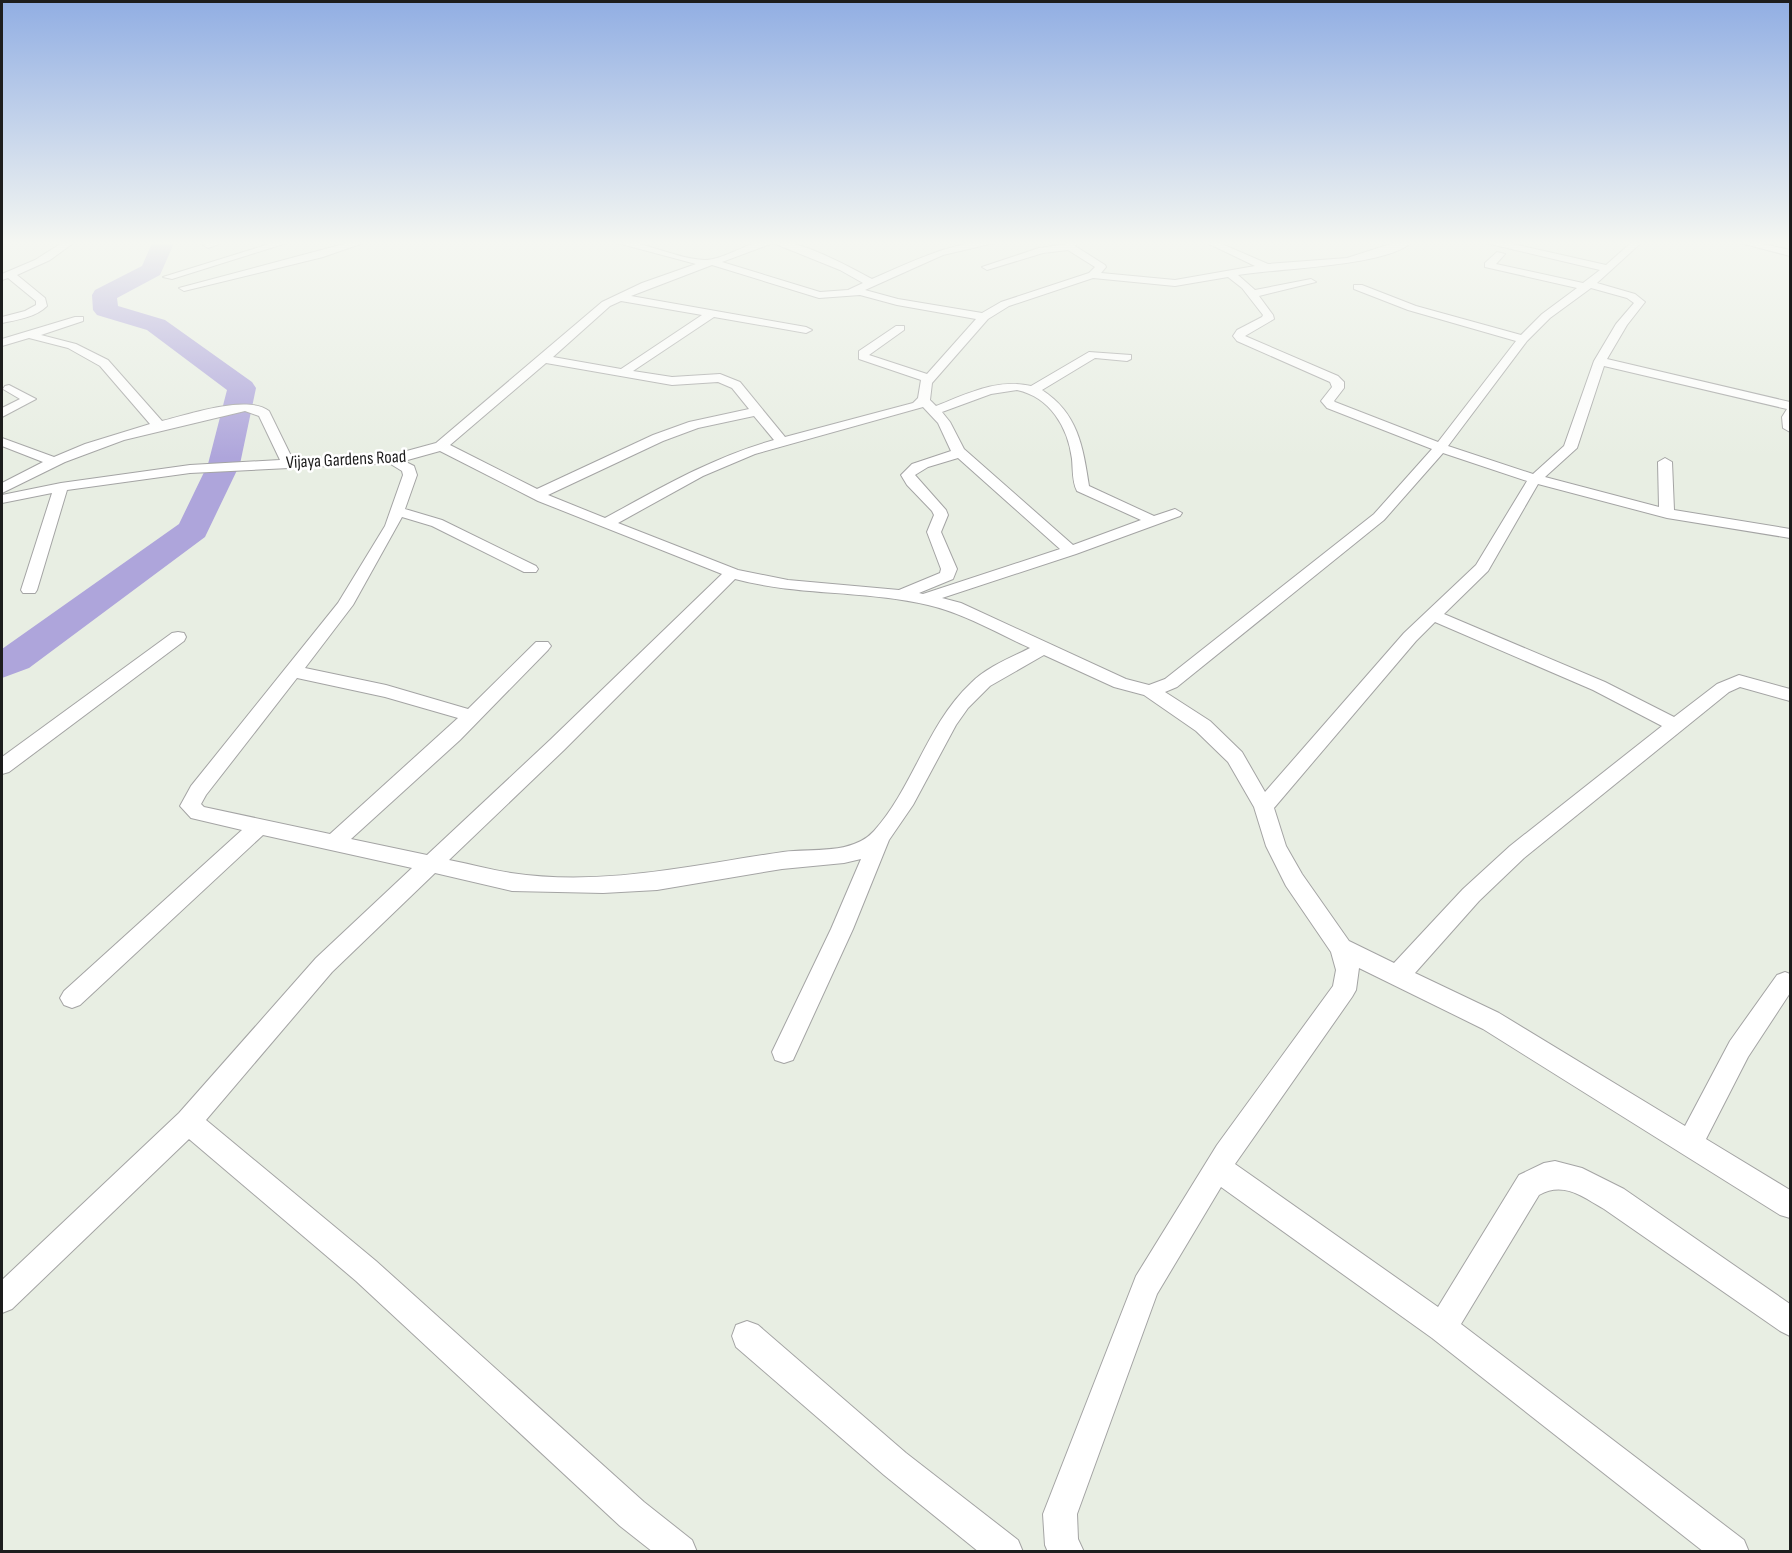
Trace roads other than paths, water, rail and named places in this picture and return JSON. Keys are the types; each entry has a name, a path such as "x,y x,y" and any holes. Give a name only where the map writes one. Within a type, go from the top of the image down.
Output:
{"street":[{"path":"2,320 27,313"},
{"name":"Vijaya Gardens Road","path":"2,499 62,487 190,469 392,459 416,454 441,446 595,313"},
{"path":"702,313 806,330"},
{"path":"964,313 984,317"},
{"path":"990,313 928,378 923,392 924,399 944,422 958,452 1003,494 1071,551"},
{"path":"1266,313 1268,318 1241,332 1239,336 1241,339 1334,379 1338,382 1338,388 1329,398 1331,405 1440,448 1534,480 1667,514 1791,534"},
{"path":"1430,313 1523,339"},
{"path":"1150,691 1171,683 1379,517 1440,448 1523,339 1549,313"},
{"path":"1264,807 1410,637 1482,568 1534,480 1570,448 1600,361 1631,313"},
{"path":"622,373 710,315"},
{"path":"2,343 80,319"},
{"path":"900,328 863,353 863,357 928,378"},
{"path":"29,335 72,346 104,363 157,424"},
{"path":"1032,391 1093,354 1127,357"},
{"path":"543,359 672,381 720,378 736,385 782,442"},
{"path":"1600,361 1791,406"},
{"path":"934,411 1004,387 1032,391 1047,398 1067,421 1080,458 1082,488 1154,521"},
{"path":"2,413 30,399 9,389"},
{"path":"608,522 698,473 750,451 917,406 924,399"},
{"path":"2,489 90,445 157,424 245,407 259,410 264,414 283,463"},
{"path":"537,495 658,438 694,425 757,411"},
{"path":"1791,412 1788,417 1791,428"},
{"path":"2,442 56,462"},
{"path":"441,446 537,495 732,573 753,580 788,586 902,594 927,598 955,607 1120,682 1150,691 1203,726 1235,757 1264,807 1276,846 1294,880 1341,948 1348,970 1344,990 1218,1168 1146,1286 1060,1514 1062,1549"},
{"path":"902,594 941,580 947,576 949,569 934,531 941,515 939,510 912,482 908,474 920,466 958,452"},
{"path":"392,459 409,469 410,475 392,526 376,556 345,605 198,791 190,806 198,813 512,882 560,886 655,881 801,858 845,855 864,849 880,838"},
{"path":"1665,462 1667,514"},
{"path":"29,590 62,487"},
{"path":"397,511 436,523 530,569"},
{"path":"927,598 1071,551 1175,513"},
{"path":"2,1299 188,1122 324,964 557,745 732,573"},
{"path":"1433,615 1599,686 1675,725"},
{"path":"2,767 178,637"},
{"path":"333,843 472,716 542,646"},
{"path":"784,1052 842,929 880,838 899,811 950,721 978,686 1043,648"},
{"path":"293,671 386,691 472,716"},
{"path":"1398,975 1471,896 1517,852 1723,688 1739,681 1791,695"},
{"path":"72,998 259,826"},
{"path":"1341,948 1491,1021 1791,1204"},
{"path":"1690,1143 1739,1049 1785,982"},
{"path":"188,1122 366,1271 632,1514 680,1551"},
{"path":"1218,1168 1442,1328 1732,1551"},
{"path":"1442,1328 1529,1185 1546,1176 1566,1176 1575,1179 1614,1199 1791,1321"},
{"path":"747,1336 896,1464 1006,1551"}],"waterway":[{"path":"2,665 15,659 193,530 224,464 242,388 156,325 118,313"}]}
